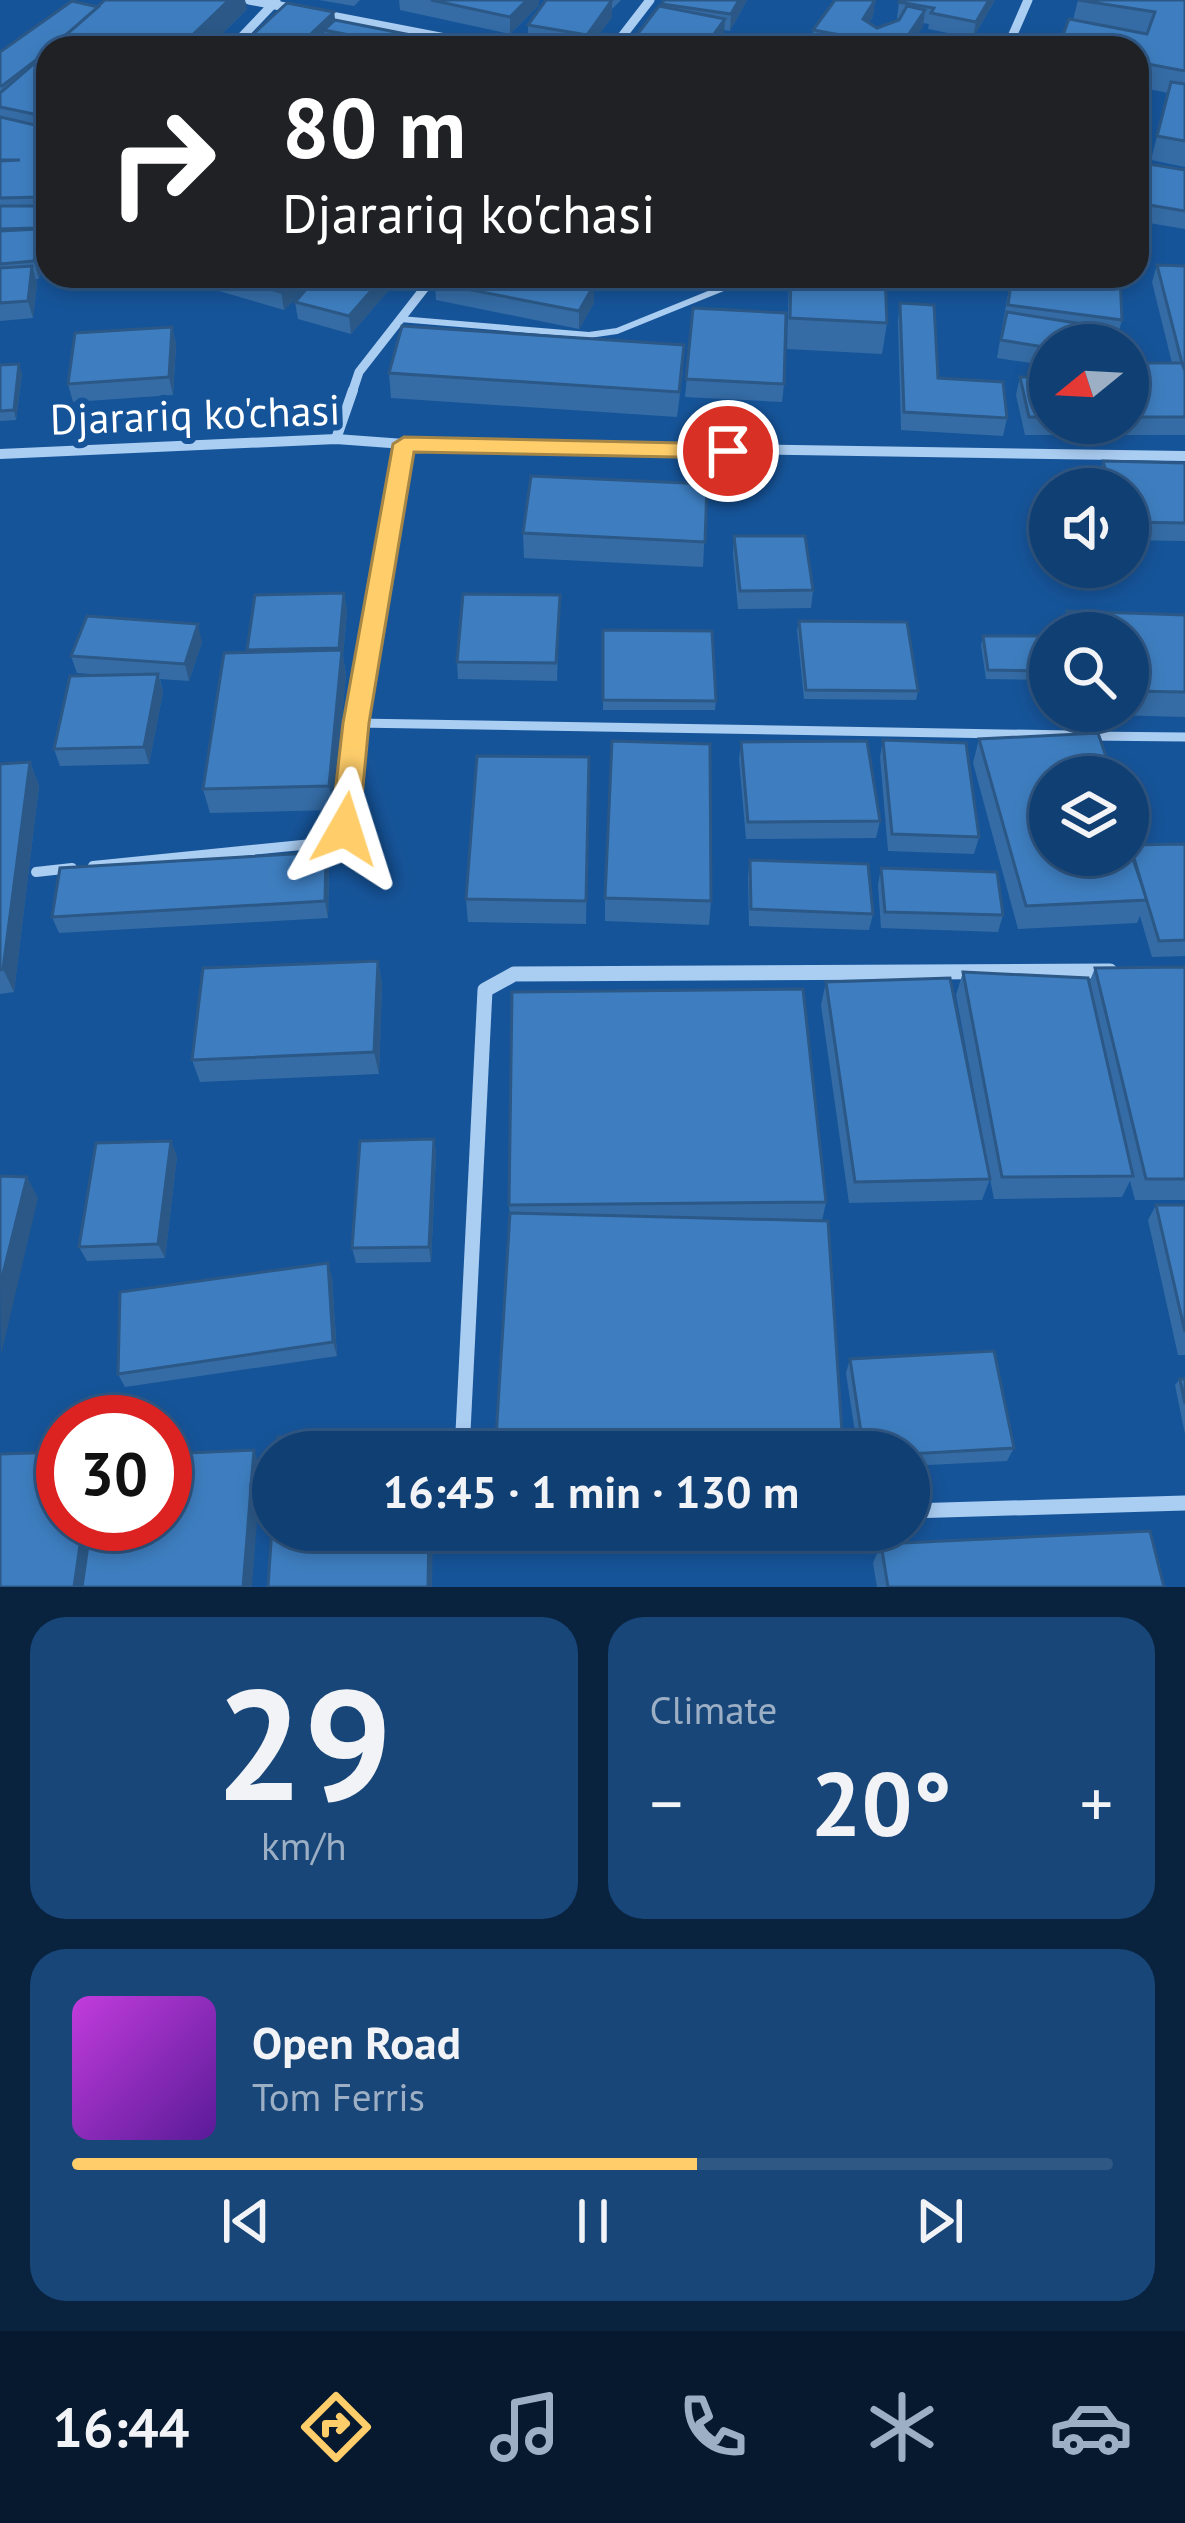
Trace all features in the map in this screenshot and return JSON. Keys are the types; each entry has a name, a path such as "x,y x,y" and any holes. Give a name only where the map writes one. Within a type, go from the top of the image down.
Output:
{"street":[{"path":"249,0 439,36"},
{"path":"622,36 650,0"},
{"path":"1012,36 1028,0"},
{"path":"242,36 275,2"},
{"path":"1149,171 1185,178"},
{"path":"336,439 359,372 425,288"},
{"name":"Djarariq ko'chasi","path":"0,454 336,439 1185,457"},
{"path":"36,872 322,843 345,829 356,723 404,444"},
{"path":"463,1431 485,991 514,974 1130,971"},
{"path":"930,1510 1185,1503"}],"lane":[{"path":"400,319 589,335 617,331 723,288"},
{"path":"356,723 1185,737"}],"building":[{"path":"105,0 229,0 192,36 64,36"},
{"path":"431,0 527,0 510,17"},
{"path":"546,0 612,0 587,35 528,25"},
{"path":"664,0 739,0 731,14 662,4"},
{"path":"835,0 875,0 863,19 877,28 899,20 907,6 925,10 908,36 846,36 813,30"},
{"path":"900,0 989,0 976,22 931,13 934,8"},
{"path":"1078,0 1185,0 1185,71 1149,64 1149,36 1063,36 1069,19 1147,34 1155,12"},
{"path":"72,1 98,7 65,36 36,36 36,60 2,86 0,52"},
{"path":"287,3 334,12 309,36 251,36"},
{"path":"659,6 725,19 713,36 636,36"},
{"path":"335,20 416,36 354,36 324,30"},
{"path":"36,62 36,114 0,107 0,93"},
{"path":"1171,82 1185,84 1185,141 1157,136"},
{"path":"0,117 36,125 36,197 0,198 0,161 20,160 0,160"},
{"path":"1149,164 1185,170 1185,211 1149,205"},
{"path":"0,206 36,206 36,228 0,229"},
{"path":"36,229 34,261 0,264 0,231"},
{"path":"1157,265 1185,266 1185,363 1182,363"},
{"path":"32,266 28,301 0,303 0,268"},
{"path":"307,288 374,288 349,316 295,302"},
{"path":"461,288 592,288 579,311"},
{"path":"791,288 886,288 887,323 790,318"},
{"path":"1010,288 1121,288 1122,320 1008,305"},
{"path":"900,303 934,305 938,378 1003,382 1007,418 904,412"},
{"path":"693,308 786,313 784,384 686,379"},
{"path":"1007,312 1083,324 1029,324 1029,345 1001,340"},
{"path":"402,326 684,345 679,392 389,373"},
{"path":"172,327 169,377 68,384 75,333"},
{"path":"1149,363 1182,363 1185,417 1149,417"},
{"path":"19,364 14,410 0,411 0,365"},
{"path":"1020,377 1029,377 1029,417"},
{"path":"1103,461 1185,463 1185,523 1149,522 1149,468 1105,468"},
{"path":"531,476 707,484 705,542 523,533"},
{"path":"734,536 805,536 813,590 740,591"},
{"path":"344,593 339,648 247,650 255,595"},
{"path":"463,594 560,595 556,663 457,662"},
{"path":"1149,614 1185,615 1185,692 1149,691"},
{"path":"87,616 198,624 185,664 71,656"},
{"path":"799,621 907,622 918,691 806,690"},
{"path":"603,630 712,631 716,701 603,700"},
{"path":"983,636 1029,636 1029,671 988,670"},
{"path":"342,650 329,786 203,789 224,653"},
{"path":"158,674 144,747 54,749 70,676"},
{"path":"1098,733 1106,756 1029,756 1029,876 1139,876 1147,900 1026,906 979,739"},
{"path":"883,740 966,743 979,837 892,834"},
{"path":"612,741 710,744 711,901 605,898"},
{"path":"867,741 880,821 748,822 741,742"},
{"path":"477,756 589,757 586,901 466,899"},
{"path":"30,762 3,969 0,970 0,764"},
{"path":"1185,844 1185,940 1159,941 1139,876 1149,876 1149,845"},
{"path":"326,852 325,901 52,917 60,868"},
{"path":"750,860 868,864 873,914 751,909"},
{"path":"881,868 997,872 1003,915 885,912"},
{"path":"378,961 374,1052 192,1060 203,968"},
{"path":"1185,967 1185,1179 1146,1179 1095,968"},
{"path":"963,972 1088,978 1133,1176 1002,1177"},
{"path":"950,978 990,1179 855,1182 826,982"},
{"path":"803,989 826,1202 509,1205 512,992"},
{"path":"434,1139 429,1247 352,1248 360,1141"},
{"path":"171,1141 158,1244 79,1247 96,1143"},
{"path":"0,1176 27,1177 0,1286"},
{"path":"1156,1205 1185,1205 1185,1332"},
{"path":"510,1213 828,1221 842,1431 496,1431"},
{"path":"328,1263 333,1342 118,1374 120,1292"},
{"path":"994,1351 1014,1448 930,1453 930,1431 861,1431 850,1359"},
{"path":"252,1450 243,1587 82,1587 87,1551 192,1551 192,1453"},
{"path":"36,1453 36,1551 79,1551 74,1587 0,1587 0,1454"},
{"path":"1150,1531 1164,1587 888,1587 882,1551 930,1551 930,1542"},
{"path":"270,1551 429,1551 428,1587 268,1587"}],"route":[{"path":"345,829 356,723 404,444 728,451"}]}
